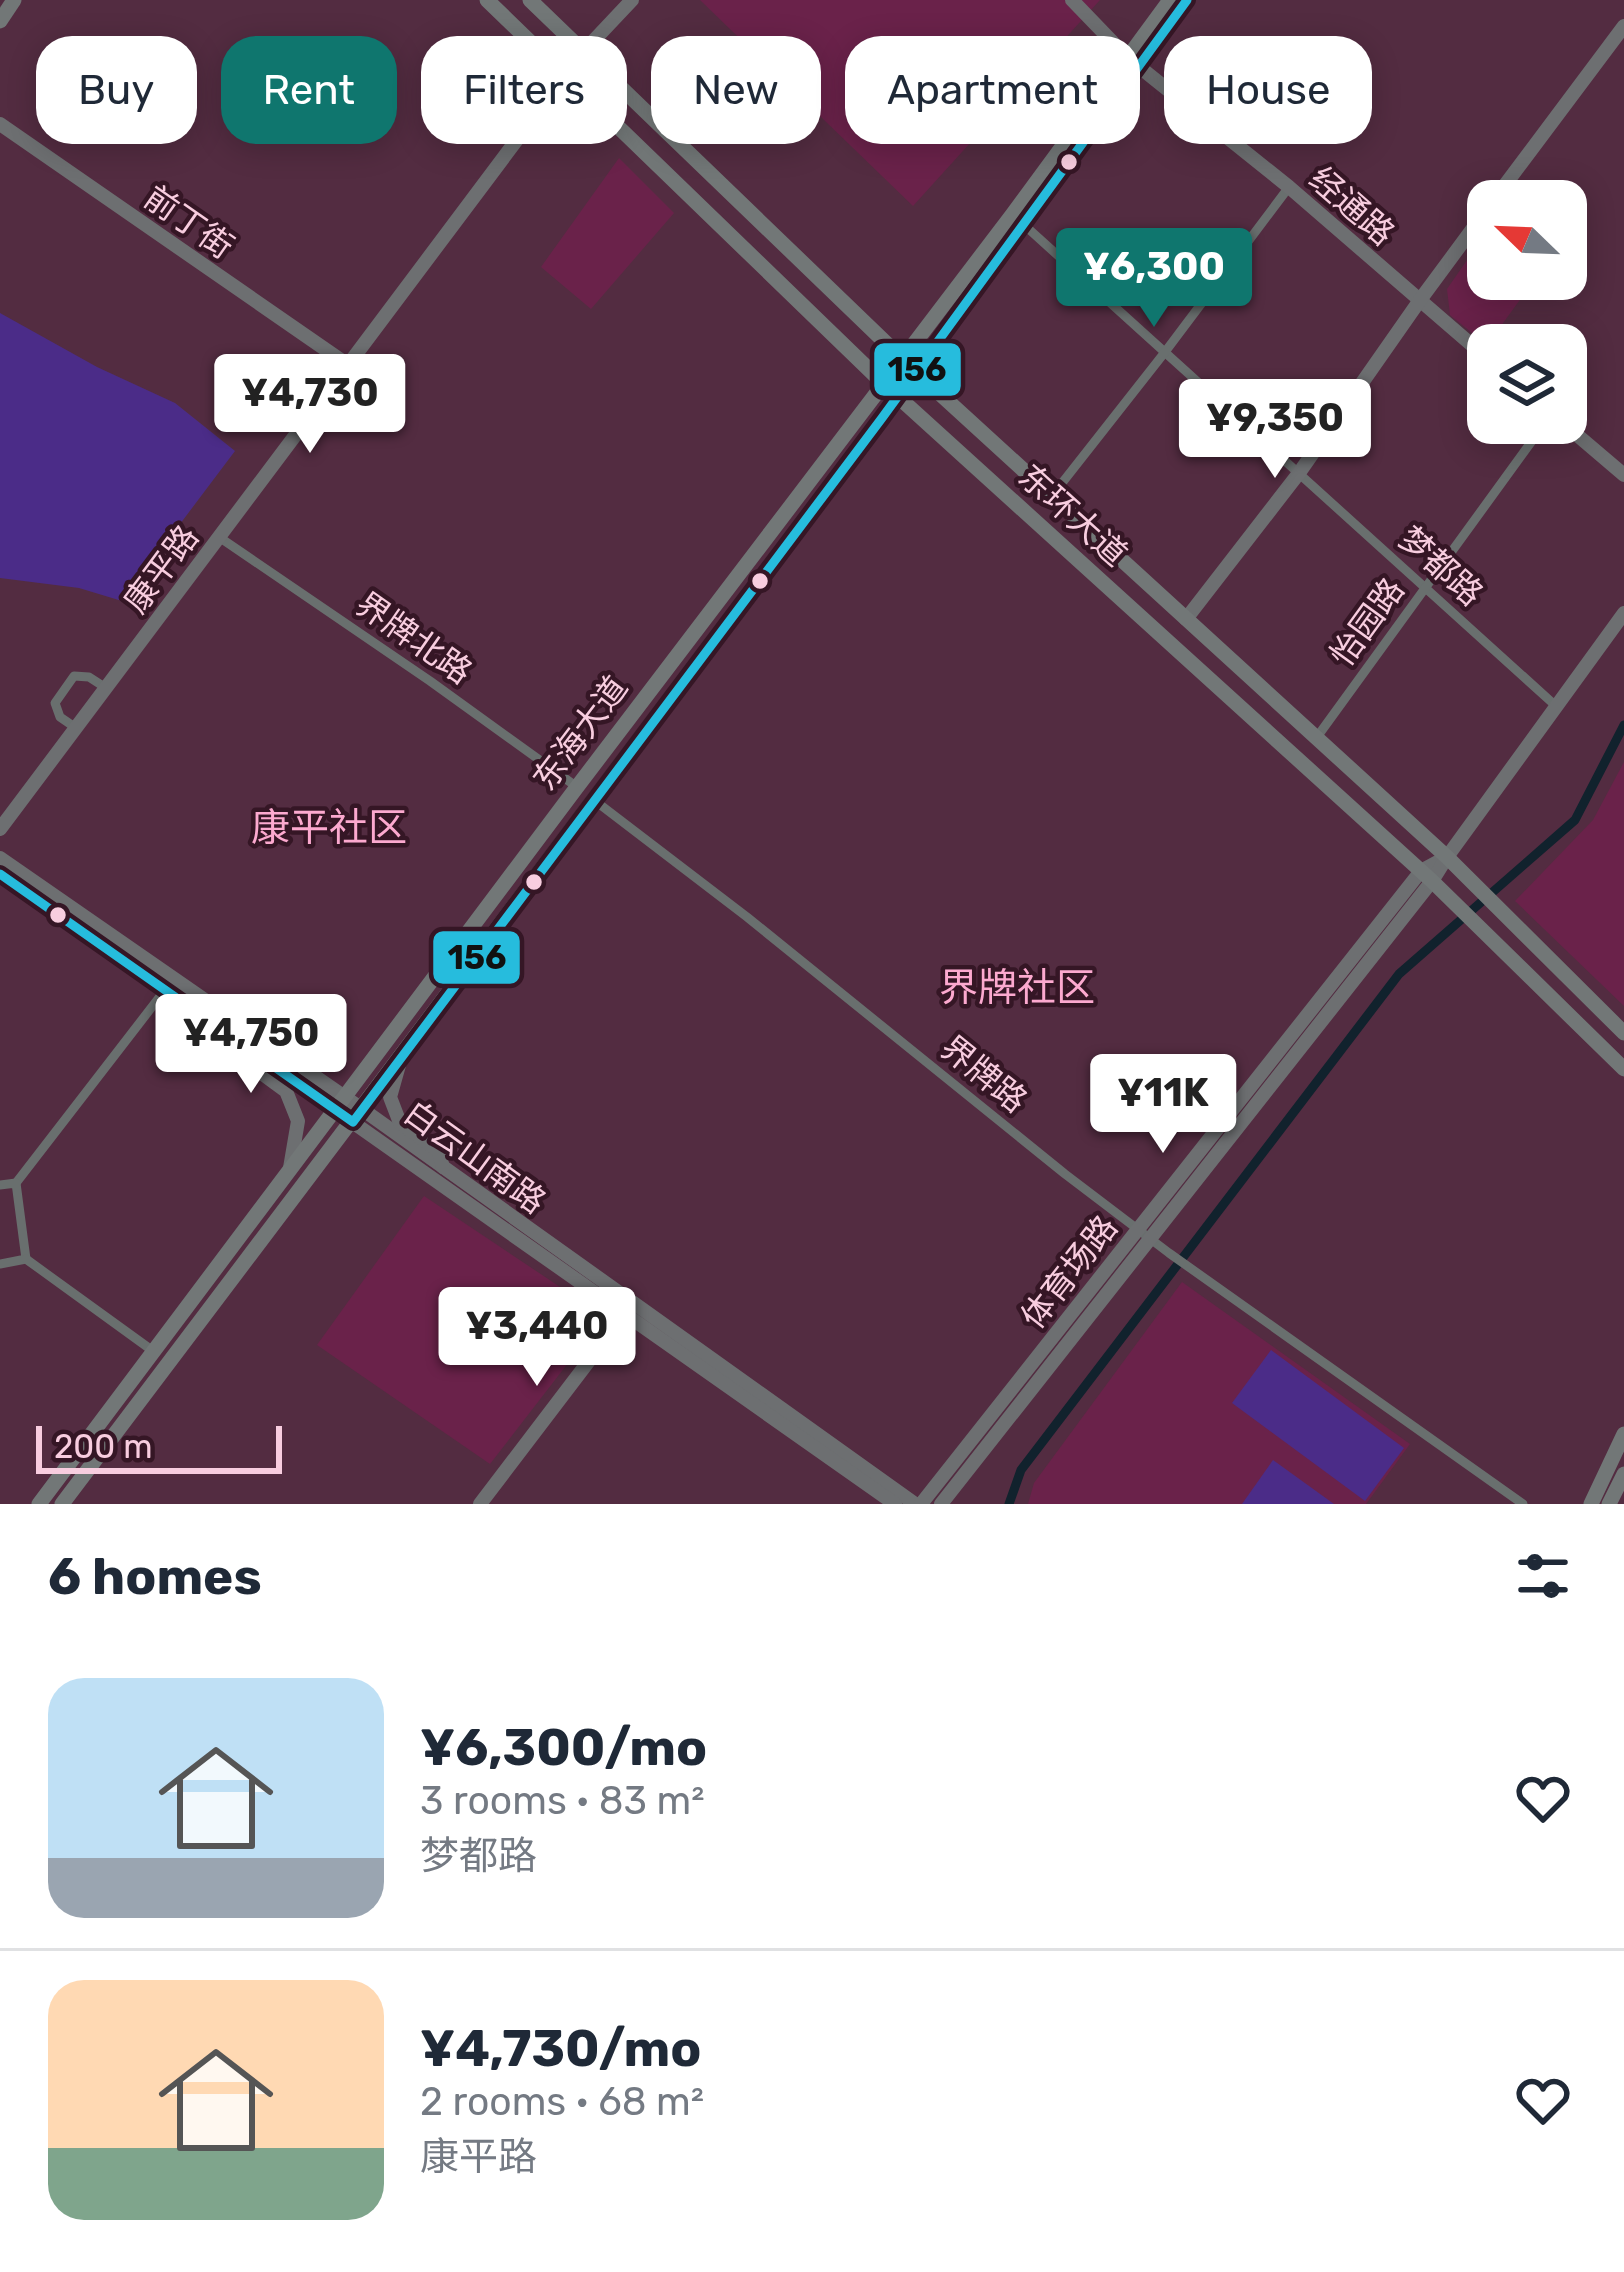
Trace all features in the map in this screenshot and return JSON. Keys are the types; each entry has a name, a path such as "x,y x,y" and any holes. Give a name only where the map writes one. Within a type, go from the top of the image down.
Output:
{"main road":[{"path":"0,21 14,0"},
{"name":"东环大道","path":"487,0 524,36"},
{"name":"东环大道","path":"530,0 565,36"},
{"name":"康平路","path":"598,36 632,0"},
{"name":"经通路","path":"1072,0 1107,36"},
{"name":"东海大道","path":"1140,48 1170,0"},
{"name":"东海大道","path":"1140,52 1187,0"},
{"path":"1509,180 1624,26"},
{"name":"经通路","path":"1140,67 1289,187 1467,341"},
{"name":"东环大道","path":"627,96 1051,497 1447,857 1624,1033"},
{"name":"前丁街","path":"0,124 348,365"},
{"name":"东环大道","path":"627,136 884,384 1427,876 1624,1069"},
{"name":"康平路","path":"0,830 514,144"},
{"name":"东海大道","path":"62,1504 897,396 909,365 1071,144"},
{"name":"东海大道","path":"39,1504 884,384 909,365 1022,223 1076,144"},
{"path":"1186,619 1299,473 1467,236"},
{"path":"1587,444 1624,476"},
{"name":"体育场路","path":"918,1504 1447,857 1624,613"},
{"name":"白云山南路","path":"0,857 339,1103"},
{"name":"白云山南路","path":"0,874 218,1027 443,1167 895,1504"},
{"path":"218,1027 234,1053 286,1091 298,1120 290,1170"},
{"path":"401,1057 390,1097 400,1123 438,1150 443,1167"},
{"name":"白云山南路","path":"358,1115 629,1308 918,1504"},
{"name":"体育场路","path":"940,1504 1143,1233"},
{"path":"480,1504 629,1308"},
{"path":"1591,1504 1624,1434"},
{"path":"1609,1504 1624,1474"}],"street":[{"path":"1051,497 1289,187"},
{"name":"梦都路","path":"1022,223 1557,707"},
{"name":"怡园路","path":"1317,737 1530,444"},
{"name":"界牌北路","path":"219,537 577,787"},
{"path":"76,728 60,717 55,703 74,676 89,677 106,688"},
{"name":"界牌路","path":"594,800 1143,1233 1523,1504"},
{"path":"154,1352 26,1259 16,1183 165,990"},
{"path":"0,1185 16,1183"},
{"path":"0,1264 26,1259"}],"shaded area":[{"path":"700,0 1100,0 1067,36 845,36 845,140 821,117 821,36 737,36"},
{"path":"849,144 969,144 913,206"},
{"path":"619,158 674,213 591,309 541,267"},
{"path":"1467,260 1467,300 1520,300 1502,324 1467,324 1467,329 1450,315 1447,289"},
{"path":"0,313 97,367 175,403 235,451 122,601 79,588 0,578"},
{"path":"1624,762 1624,1006 1515,901 1593,820"},
{"path":"424,1196 578,1299 582,1345 490,1464 317,1345"},
{"path":"1182,1282 1410,1444 1366,1504 1028,1504 1034,1483"},
{"path":"1271,1350 1404,1448 1365,1501 1232,1403"},
{"path":"1273,1460 1334,1504 1242,1504"}],"waterway":[{"path":"1009,1504 1021,1470 1399,974 1575,820 1624,725"}],"transit line":[{"name":"156","path":"0,874 353,1122 882,418 1187,0"}],"district":[{"name":"康平社区","path":"329,828"},
{"name":"界牌社区","path":"1017,988"}]}
